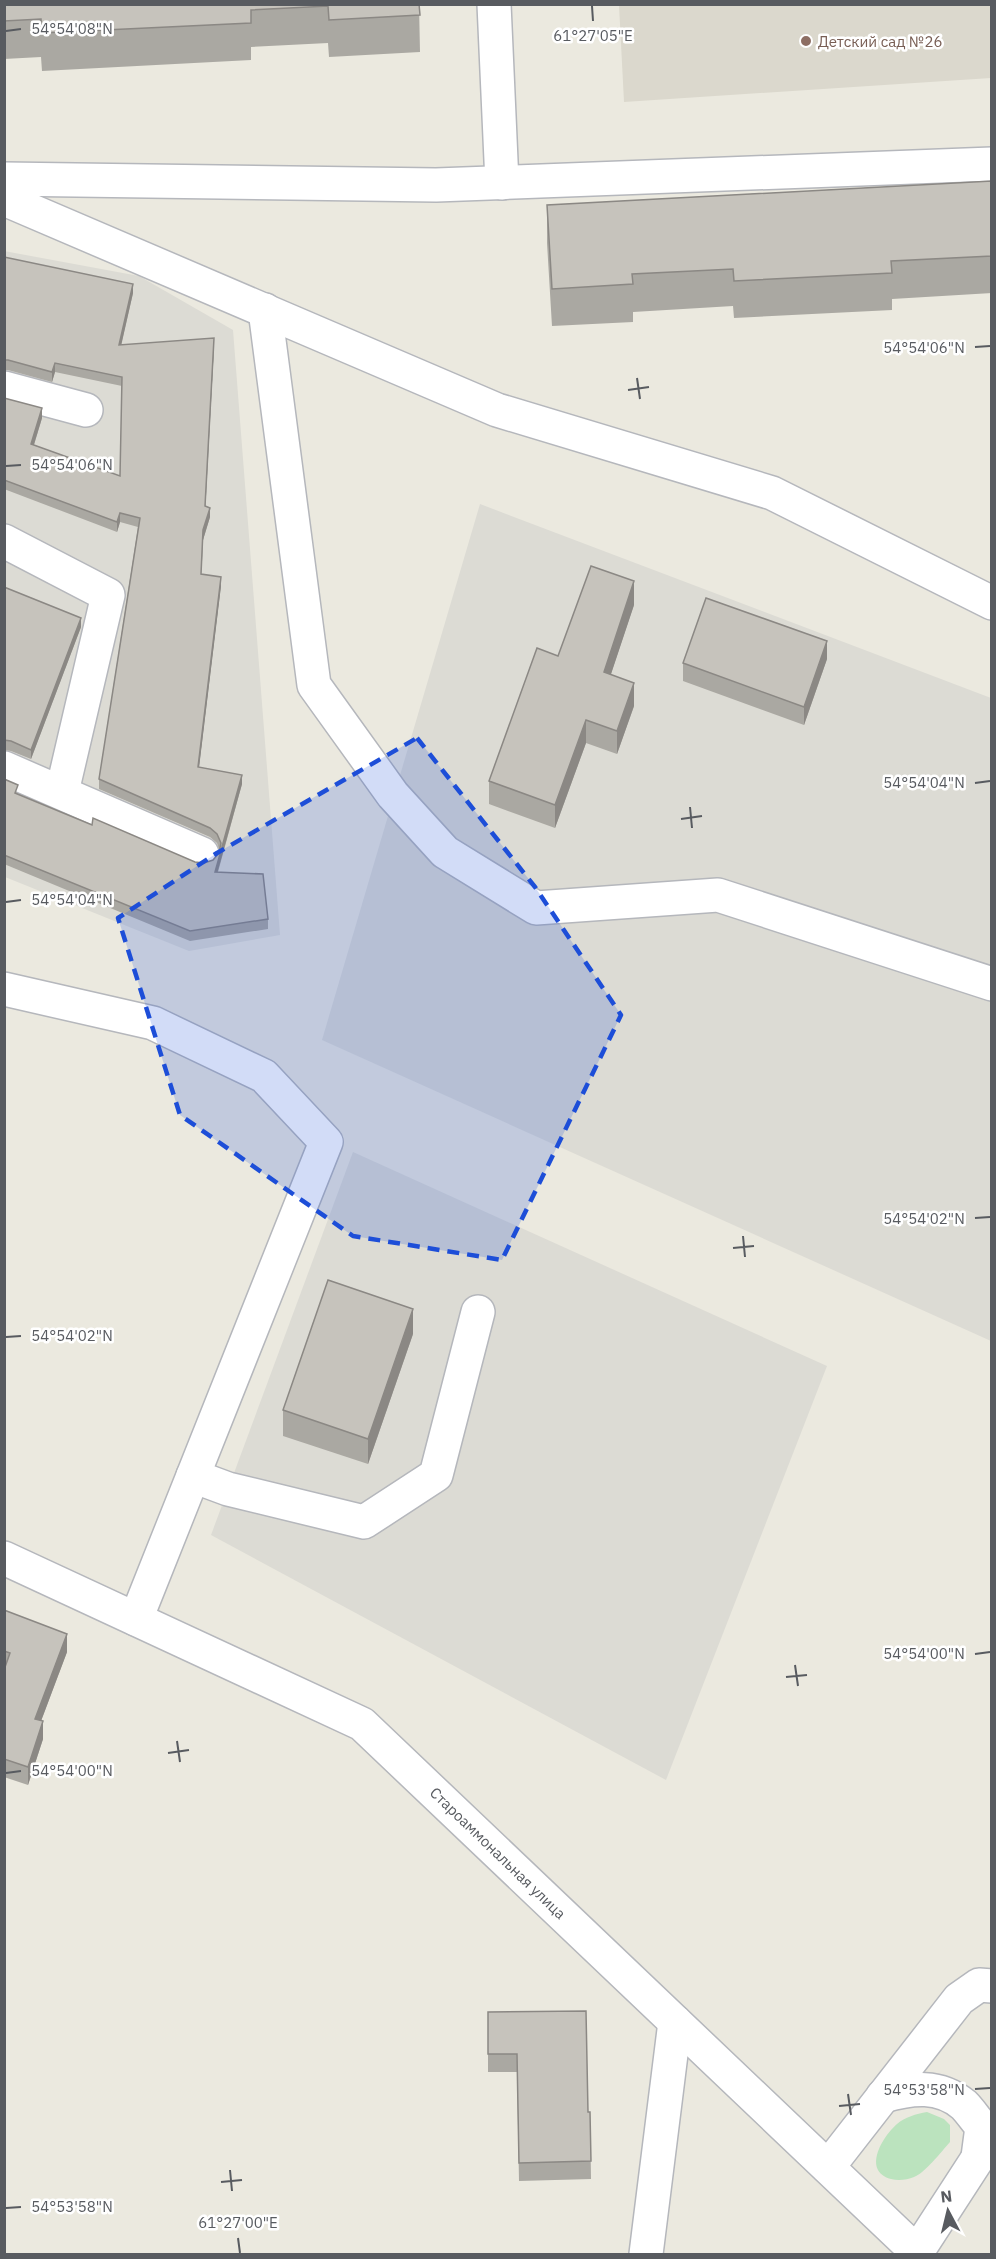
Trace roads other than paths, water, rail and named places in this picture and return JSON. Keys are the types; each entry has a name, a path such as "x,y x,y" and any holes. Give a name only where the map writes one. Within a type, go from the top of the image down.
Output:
{"street":[{"path":"494,4 502,183"},
{"path":"4,178 436,185 992,164"},
{"path":"4,200 497,410 772,493 992,603"},
{"path":"265,310 314,685 393,795 445,852 536,908 718,895 992,984"},
{"path":"4,388 86,410"},
{"path":"4,541 108,595 62,792"},
{"path":"4,768 202,854"},
{"path":"4,989 153,1023 264,1076 326,1142 136,1619"},
{"path":"193,1476 228,1489 364,1522 436,1476 478,1312"},
{"name":"Староаммональная улица","path":"4,1558 362,1724 918,2253"},
{"path":"828,2168 959,1999 979,1985 992,1986"},
{"path":"646,2254 675,2022"},
{"path":"883,2096 903,2091 932,2089 963,2105 982,2127 985,2147 918,2253"}],"place":[{"name":"Детский сад №26","path":"806,41"}]}
